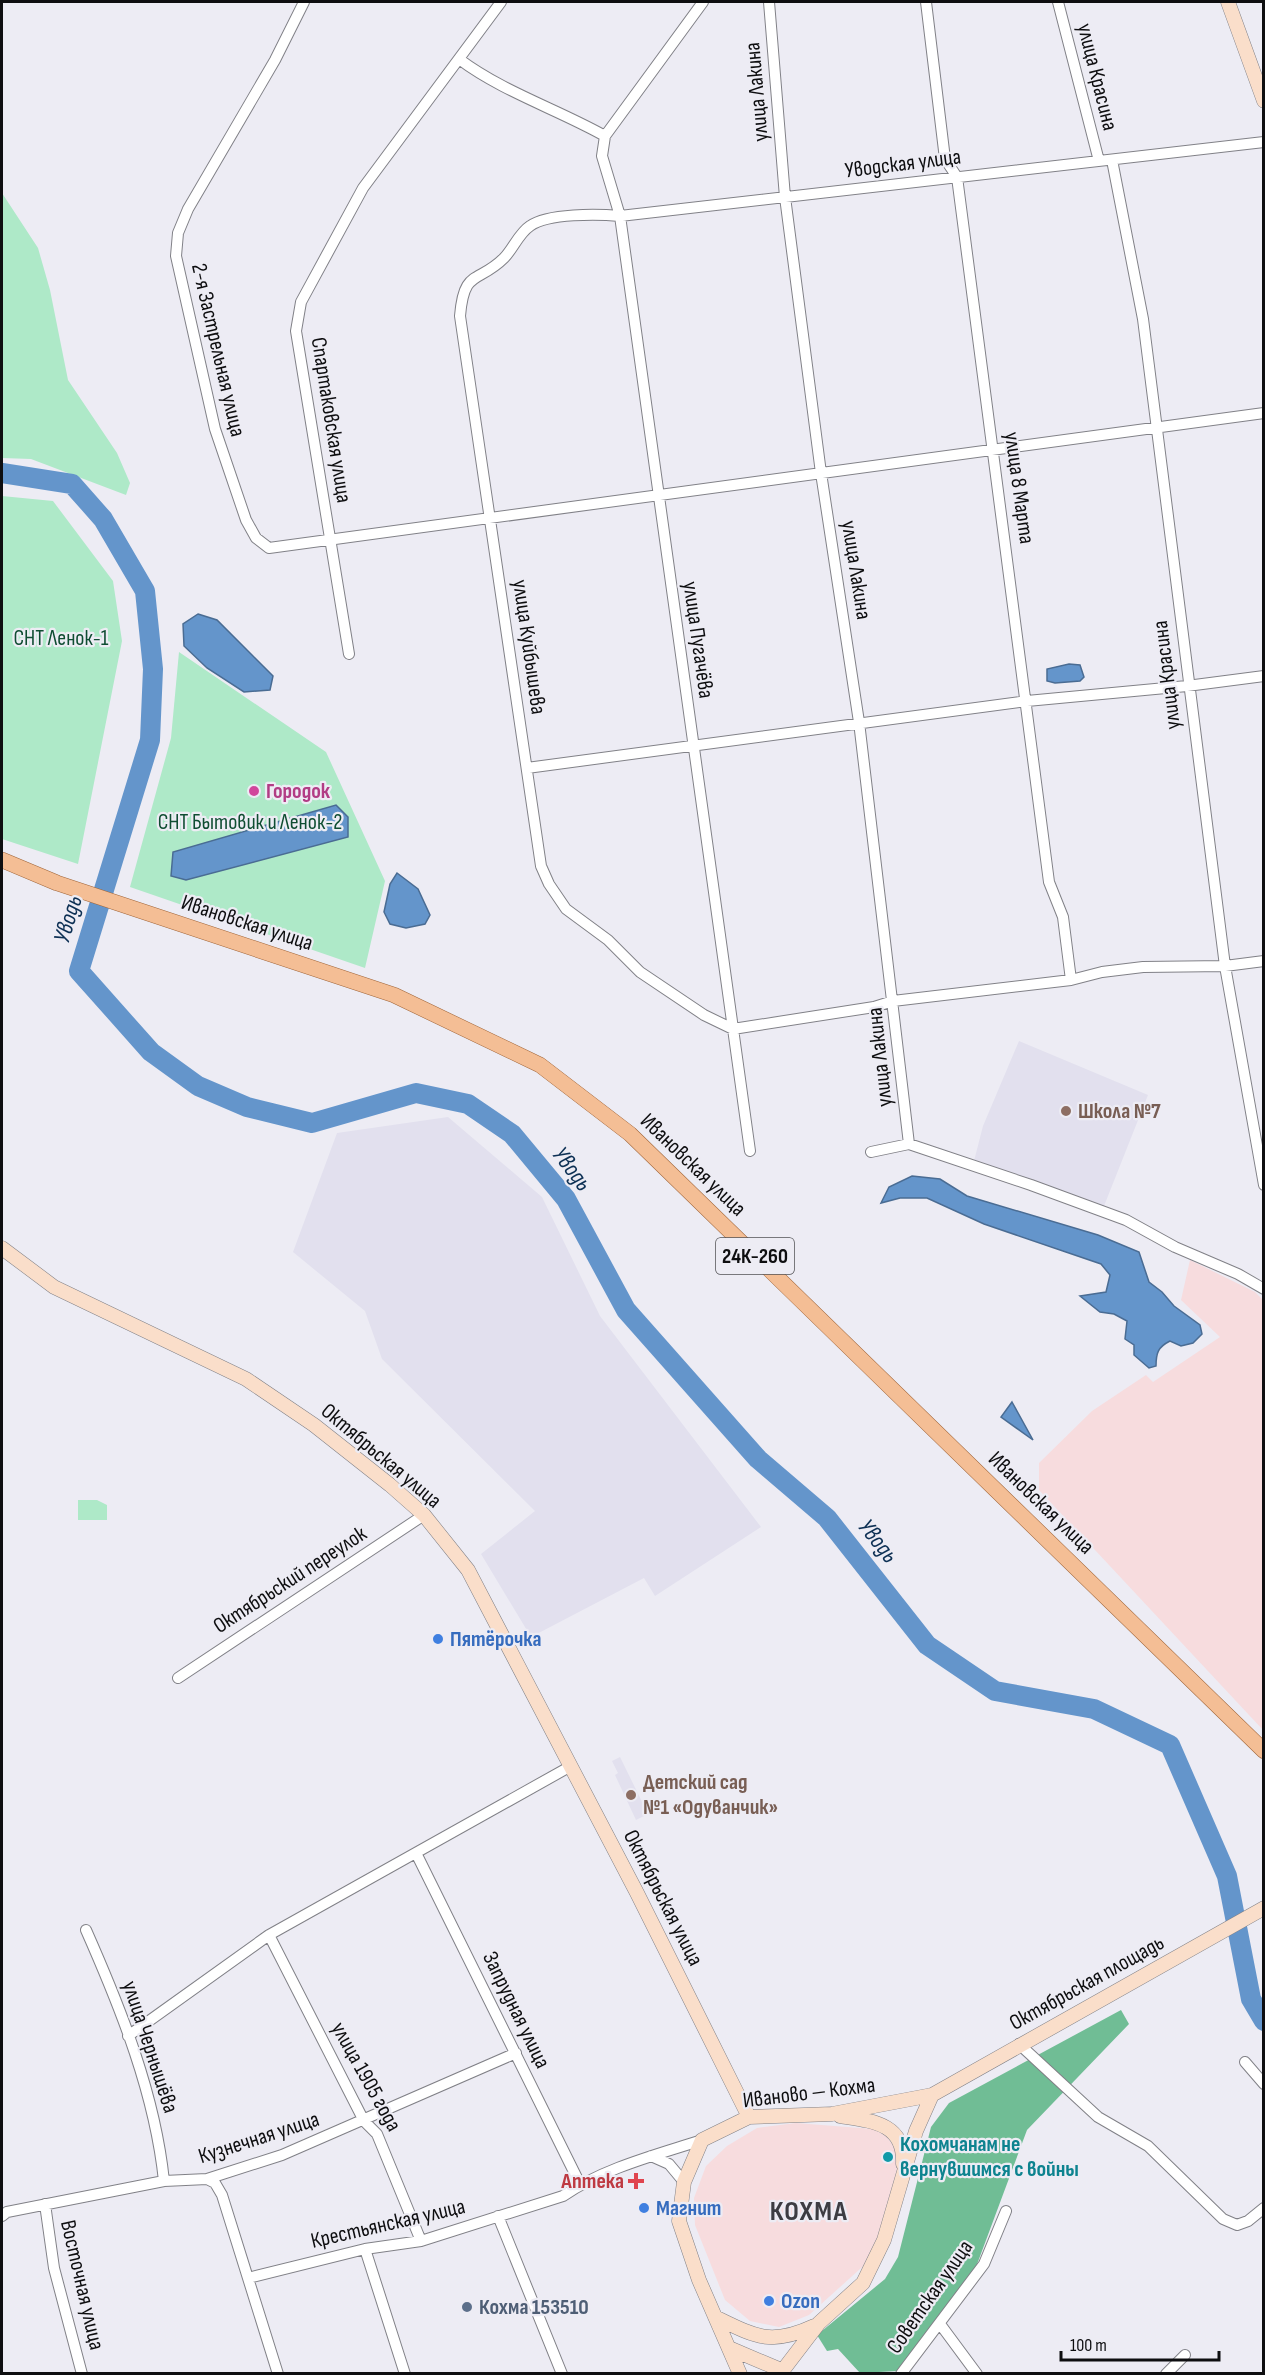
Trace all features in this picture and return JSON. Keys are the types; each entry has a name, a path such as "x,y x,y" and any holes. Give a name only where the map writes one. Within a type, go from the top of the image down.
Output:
{"main road":[{"path":"1228,2 1263,101"},
{"name":"Ивановская улица","path":"2,860 57,883 394,995 540,1065 630,1134 1263,1751"},
{"name":"Октябрьская улица","path":"2,1248 54,1287 246,1379 314,1425 424,1515 468,1570 749,2117"},
{"name":"Октябрьская площадь","path":"932,2095 1263,1908"},
{"path":"729,2348 781,2372 819,2323 863,2283 884,2240 903,2172 922,2115 932,2095"},
{"name":"Иваново — Кохма","path":"702,2140 749,2117 832,2114 932,2095"},
{"path":"832,2114 880,2124 892,2131 900,2140 903,2172"},
{"path":"702,2140 684,2182 679,2221 740,2373"},
{"path":"716,2317 742,2330 767,2337 789,2338 819,2323"}],"street":[{"name":"2-я Застрельная улица","path":"304,2 288,29 275,60 188,209 178,233 176,256 215,429 246,520 256,538 270,548 331,539"},
{"name":"Спартаковская улица","path":"350,654 296,331 301,302 363,188 501,2"},
{"path":"459,59 478,74 567,114 604,136 703,2"},
{"name":"улица Лакина","path":"769,2 785,197 821,473 859,722 909,1144"},
{"name":"улица 8 Марта","path":"926,2 945,159 957,177 1049,882 1063,916 1071,980"},
{"name":"улица Красина","path":"1058,2 1099,161"},
{"name":"улица Пугачёва","path":"604,136 602,156 620,216 750,1151"},
{"name":"Уводская улица","path":"546,219 601,214 620,216 1263,142"},
{"name":"улица Красина","path":"1112,160 1143,319 1159,427 1187,686 1225,966 1263,1185"},
{"name":"улица Куйбышева","path":"546,219 529,226 503,259 475,276 462,294 460,316 542,866 549,884 566,909 608,940 640,972 704,1015 733,1029"},
{"path":"331,539 1263,413"},
{"path":"527,768 859,722 1027,701 1187,686 1263,675"},
{"path":"733,1029 893,1001 1071,980 1102,972 1143,967 1225,966 1263,961"},
{"path":"872,1152 909,1144 1126,1220 1175,1247 1238,1274 1263,1289"},
{"name":"Октябрьский переулок","path":"178,1678 424,1515"},
{"path":"128,2036 269,1935 570,1766"},
{"name":"Запрудная улица","path":"416,1853 580,2184"},
{"name":"улица Чернышёва","path":"86,1930 113,1992 128,2036 159,2137 164,2181"},
{"name":"улица 1905 года","path":"269,1935 364,2121 377,2134 421,2241"},
{"path":"1019,2044 1098,2117 1148,2146 1223,2218 1237,2225 1248,2221 1263,2208"},
{"name":"Кузнечная улица","path":"3,2211 164,2181 207,2179 282,2155 516,2053"},
{"path":"1245,2062 1263,2084"},
{"name":"Крестьянская улица","path":"248,2278 365,2249 421,2241 563,2196 580,2184 702,2140"},
{"path":"651,2157 669,2164 684,2182"},
{"path":"207,2179 215,2183 222,2195 278,2373"},
{"name":"Восточная улица","path":"45,2205 54,2268 82,2373"},
{"name":"Советская улица","path":"901,2373 984,2264 1006,2211"},
{"path":"498,2216 562,2373"},
{"path":"365,2249 405,2373"},
{"path":"940,2324 977,2373"},
{"path":"1166,2373 1185,2355"}],"shaded area":[{"name":"Школа №7","path":"1019,1041 1148,1095 1104,1206 974,1161 983,1126"},
{"path":"448,1117 542,1197 600,1316 761,1527 655,1596 644,1578 531,1637 481,1554 535,1511 382,1359 365,1311 293,1252 337,1133"},
{"path":"1190,1260 1255,1292 1263,1300 1263,1730 1039,1490 1039,1463 1092,1411 1146,1375 1153,1382 1220,1337 1181,1300"},
{"name":"Детский сад №1 «Одуванчик»","path":"620,1757 648,1814 636,1820 615,1775 618,1773 612,1761"},
{"path":"796,2123 873,2129 886,2136 901,2155 899,2173 883,2234 870,2260 809,2315 779,2327 750,2321 725,2300 695,2225 694,2198 706,2166 727,2146 757,2128"}],"green space":[{"path":"2,193 38,248 50,290 68,380 117,453 130,483 126,495 31,459 2,458"},
{"name":"СНТ Ленок-1","path":"2,496 53,501 113,581 122,641 78,864 2,839"},
{"name":"СНТ Бытовик и Ленок-2","path":"179,652 326,752 385,881 365,968 130,887 171,738"},
{"path":"78,1500 97,1500 107,1505 107,1520 78,1520"},
{"path":"1121,2010 1129,2024 1027,2130 976,2267 898,2371 860,2373 838,2349 827,2351 817,2335 885,2279 898,2257 931,2127 949,2103"}],"water":[{"path":"198,614 217,620 273,676 270,690 244,692 207,668 184,646 183,624"},
{"path":"1069,664 1080,665 1084,677 1080,681 1055,683 1047,681 1047,669"},
{"path":"336,805 348,817 348,837 186,880 171,876 173,852"},
{"path":"397,873 418,889 430,915 425,924 406,928 390,924 384,912 390,884"},
{"path":"912,1176 940,1179 967,1196 1098,1235 1139,1252 1149,1282 1174,1306 1200,1325 1202,1334 1193,1343 1181,1346 1170,1341 1166,1343 1158,1351 1156,1366 1149,1368 1134,1355 1134,1345 1125,1339 1127,1321 1114,1314 1100,1312 1080,1296 1106,1292 1110,1275 1101,1264 984,1224 927,1198 900,1198 881,1203 889,1187"},
{"path":"1012,1402 1033,1440 1001,1417"}],"waterway":[{"name":"Уводь","path":"2,473 72,484 103,519 145,591 153,669 150,740 79,971 151,1052 198,1086 247,1107 312,1123 416,1093 468,1104 512,1134 566,1199 626,1310 758,1459 827,1518 927,1645 995,1691 1094,1709 1170,1745 1227,1876 1251,1999 1264,2021"}],"place":[{"name":"Городок","path":"254,791"},
{"name":"Школа №7","path":"1066,1111"},
{"name":"Пятёрочка","path":"438,1639"},
{"name":"Детский сад №1 «Одуванчик»","path":"631,1795"},
{"name":"Кохомчанам не вернувшимся с войны","path":"888,2157"},
{"name":"Аптека","path":"636,2181"},
{"name":"Магнит","path":"644,2208"},
{"name":"Ozon","path":"769,2301"},
{"name":"Кохма 153510","path":"467,2307"}],"district":[{"name":"КОХМА","path":"809,2211"}]}
